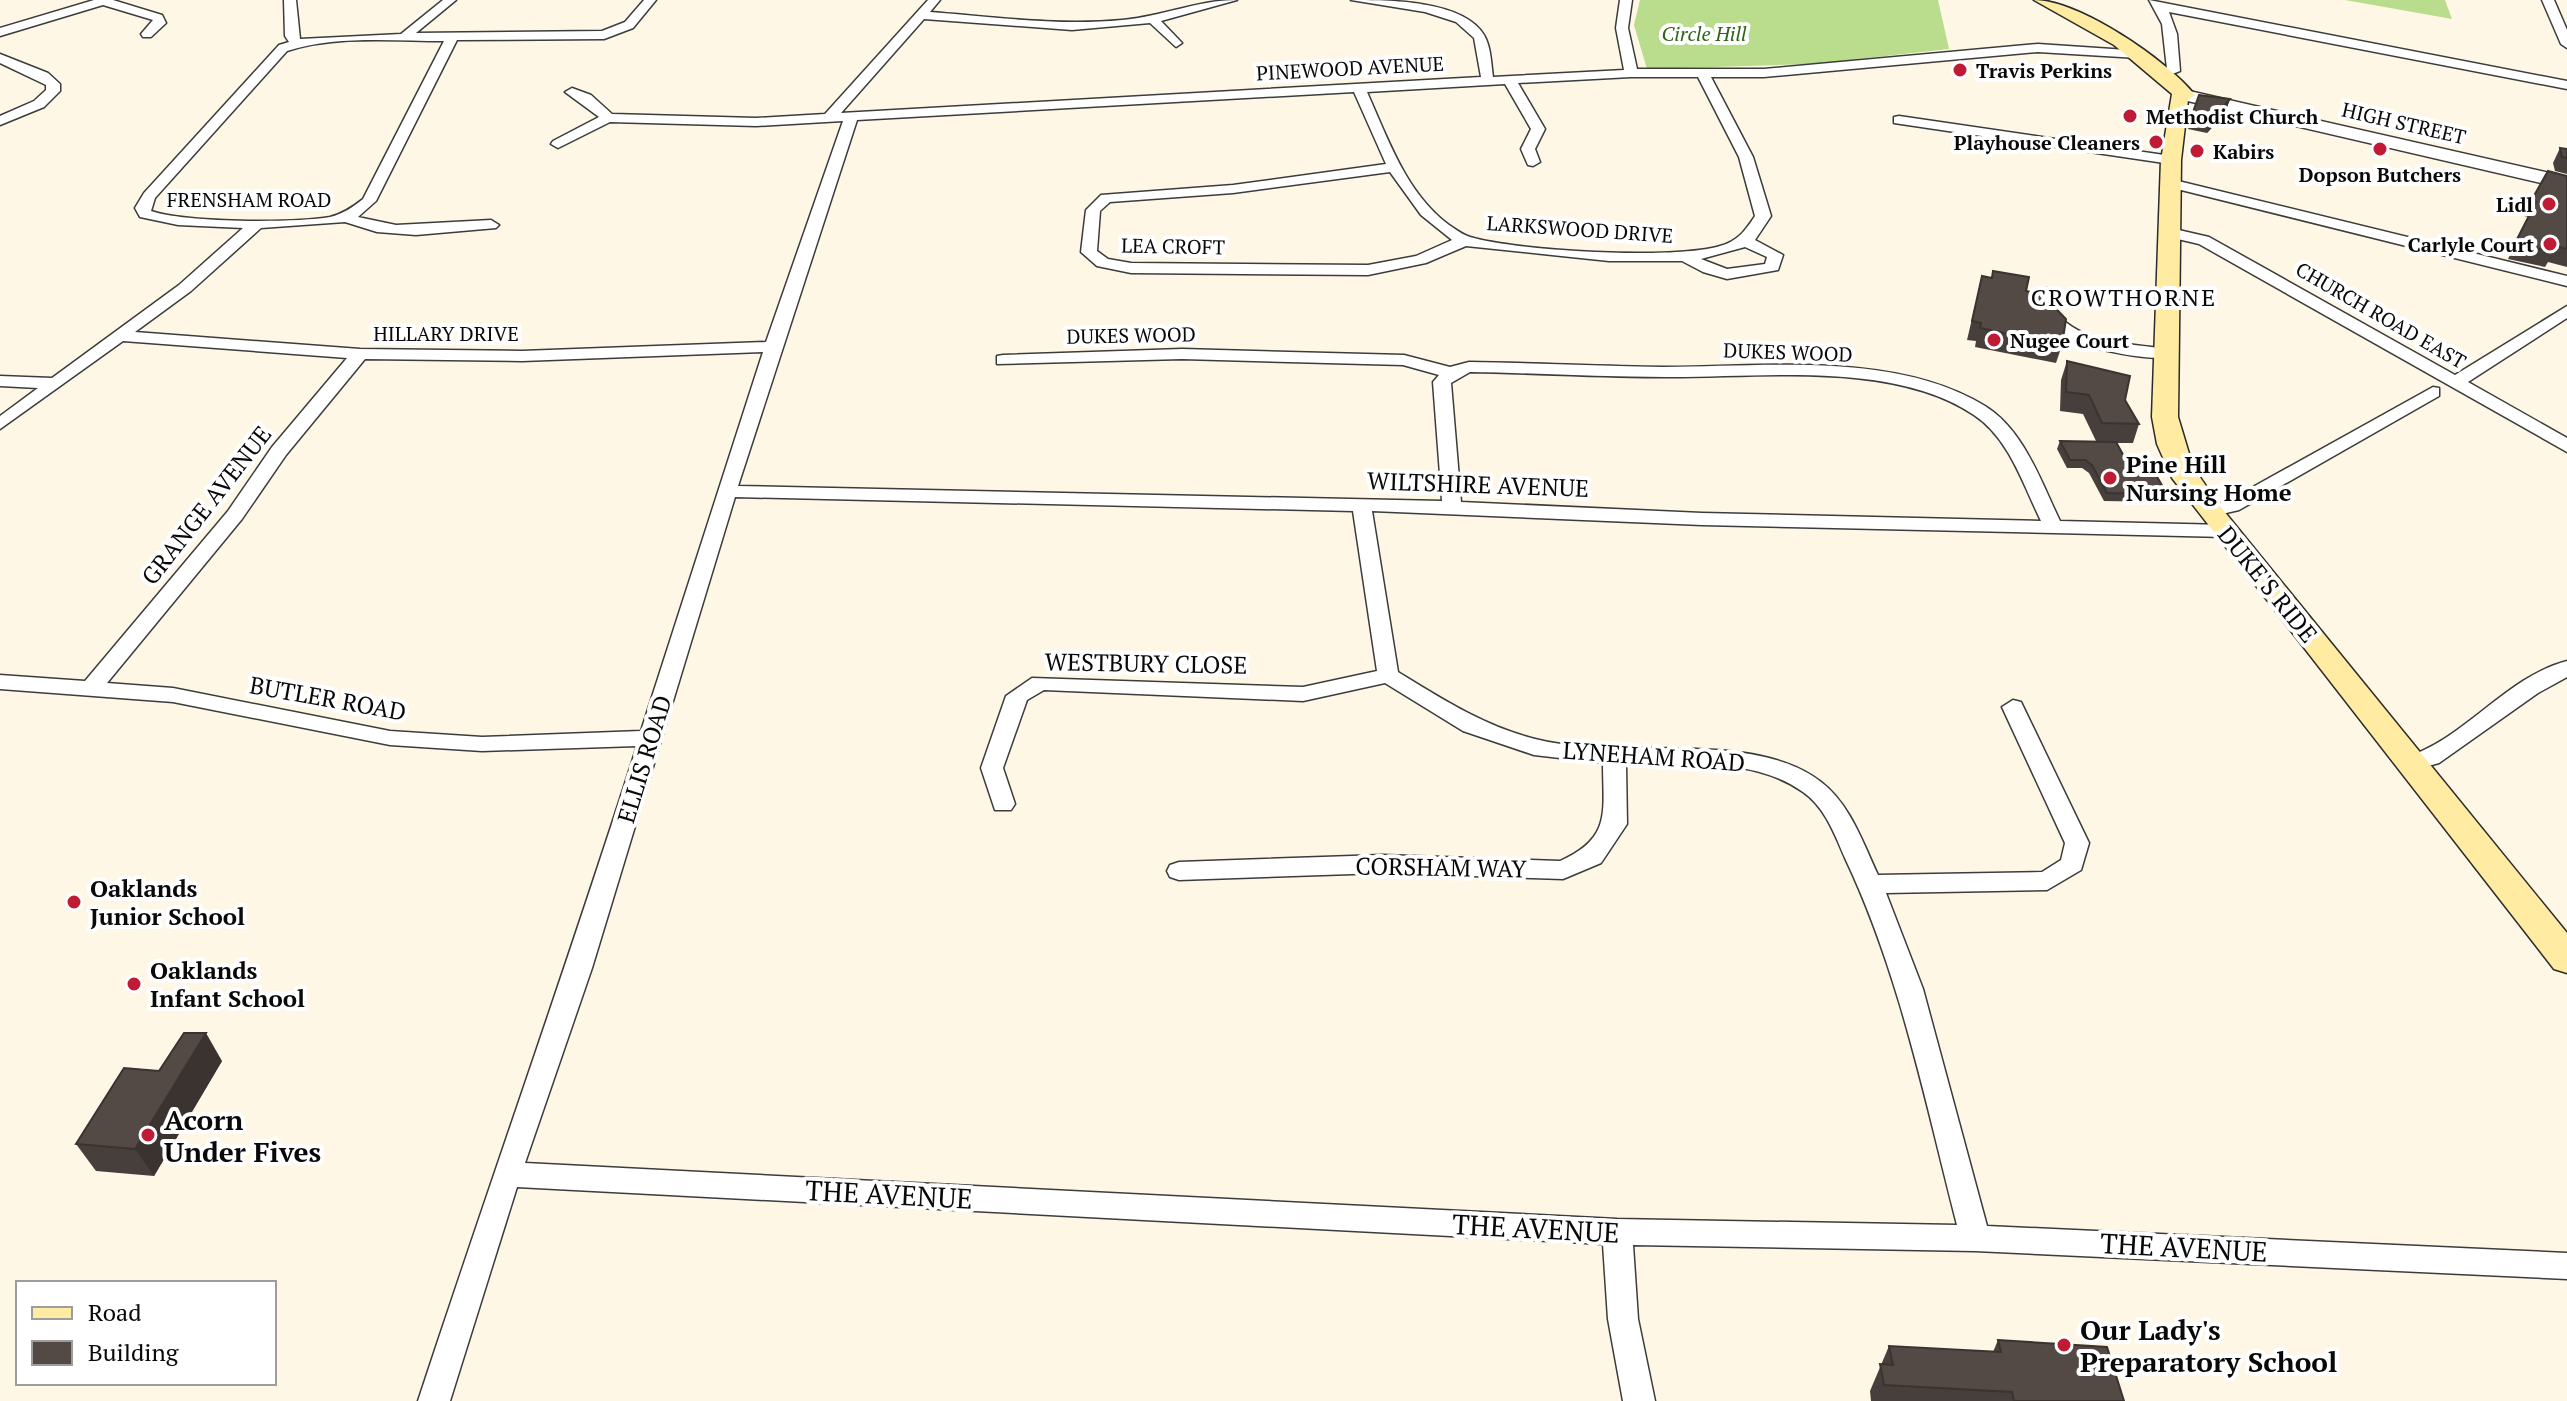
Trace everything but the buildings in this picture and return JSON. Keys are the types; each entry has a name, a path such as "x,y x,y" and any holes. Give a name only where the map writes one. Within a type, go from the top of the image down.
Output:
{"main road":[{"path":"2043,0 2096,27 2138,54 2185,95"},
{"name":"DUKE'S RIDE","path":"2185,95 2179,97 2175,107 2171,171 2165,417 2171,453 2217,521 2567,959"}],"street":[{"path":"290,0 291,36 297,43 323,38 604,35 629,25 650,0"},
{"path":"404,37 450,0"},
{"path":"830,117 934,0"},
{"path":"1182,0 1203,6"},
{"path":"921,15 1056,26 1154,20 1231,0"},
{"path":"1357,0 1432,4 1474,28 1480,37 1488,81"},
{"path":"1626,0 1622,12 1622,44 1631,73"},
{"path":"2548,0 2567,44"},
{"path":"0,32 105,1 158,18 160,23 150,31 171,28"},
{"path":"2157,4 2167,17 2174,71 2162,74"},
{"path":"2157,4 2567,85"},
{"path":"1154,20 1176,43"},
{"path":"346,217 369,201 452,37"},
{"name":"FRENSHAM ROAD","path":"297,43 274,54 149,196 142,208 145,214 157,220 310,223 346,217 368,227 447,229 491,225"},
{"name":"PINEWOOD AVENUE","path":"608,118 724,123 1631,73 1704,75 1828,69 2038,48 2138,54"},
{"path":"0,58 43,76 53,84 53,91 39,104 0,121"},
{"path":"1685,256 1712,273 1730,275 1772,267 1775,255 1745,241 1763,216 1760,195 1746,157 1704,75"},
{"path":"1509,79 1538,129 1528,149 1533,162"},
{"name":"LARKSWOOD DRIVE","path":"1359,88 1382,146 1412,200 1445,231 1464,241 1606,254 1685,256 1717,251 1745,241"},
{"path":"558,144 608,118 586,98 572,92"},
{"name":"HIGH STREET","path":"2185,95 2567,183"},
{"name":"ELLIS ROAD","path":"434,1401 506,1174 579,968 773,347 852,116"},
{"path":"1899,120 2171,171 2567,281"},
{"name":"LEA CROFT","path":"1396,167 1233,189 1106,198 1093,210 1089,252 1103,263 1131,268 1368,270 1420,260 1464,241"},
{"path":"0,424 185,288 259,222"},
{"name":"CHURCH ROAD EAST","path":"2170,233 2204,240 2567,446"},
{"path":"2047,293 2047,312 2052,321 2071,334 2086,341 2166,354"},
{"path":"2455,383 2567,311"},
{"name":"HILLARY DRIVE","path":"118,336 360,354 537,356 773,347"},
{"name":"GRANGE AVENUE","path":"92,687 235,515 279,451 360,354"},
{"name":"DUKES WOOD","path":"1003,360 1182,354 1404,360 1451,373 1469,367 1760,370 1882,377 1936,391 1979,411 2006,436 2053,526"},
{"path":"1451,373 1442,382 1452,507"},
{"path":"0,381 53,383"},
{"path":"2217,521 2232,506 2433,392"},
{"name":"WILTSHIRE AVENUE","path":"729,491 1452,507 1702,519 2053,526 2217,521"},
{"path":"1362,506 1388,675"},
{"path":"2411,763 2431,758 2530,688 2567,668"},
{"name":"LYNEHAM ROAD","path":"1388,675 1471,726 1534,747 1614,757 1737,759 1770,765 1813,787 1837,814 1870,884 1910,989 1975,1238"},
{"name":"WESTBURY CLOSE","path":"1003,804 992,768 1017,696 1040,683 1303,694 1388,675"},
{"name":"BUTLER ROAD","path":"0,682 173,695 390,738 482,744 649,738"},
{"path":"1870,884 2047,881 2072,864 2077,843 2013,707"},
{"name":"CORSHAM WAY","path":"1179,871 1382,864 1563,870 1592,857 1615,824 1614,757"},
{"name":"THE AVENUE","path":"506,1174 1617,1232 1975,1238 2567,1266"},
{"path":"1617,1232 1623,1319 1639,1401"}],"green space":[{"name":"Circle Hill","path":"1640,0 1938,0 1949,49 1813,64 1647,69 1634,25"},
{"path":"2345,0 2445,0 2452,19"}],"place":[{"name":"Travis Perkins","path":"1960,70"},
{"name":"Methodist Church","path":"2130,116"},
{"name":"Playhouse Cleaners","path":"2156,142"},
{"name":"Dopson Butchers","path":"2380,149"},
{"name":"Kabirs","path":"2197,151"},
{"name":"Lidl","path":"2549,204"},
{"name":"Carlyle Court","path":"2550,244"},
{"name":"Nugee Court","path":"1994,340"},
{"name":"Pine Hill Nursing Home","path":"2110,478"},
{"name":"Oaklands Junior School","path":"74,902"},
{"name":"Oaklands Infant School","path":"134,984"},
{"name":"Acorn Under Fives","path":"148,1135"},
{"name":"Our Lady's Preparatory School","path":"2064,1345"}],"district":[{"name":"CROWTHORNE","path":"2124,297"}]}
